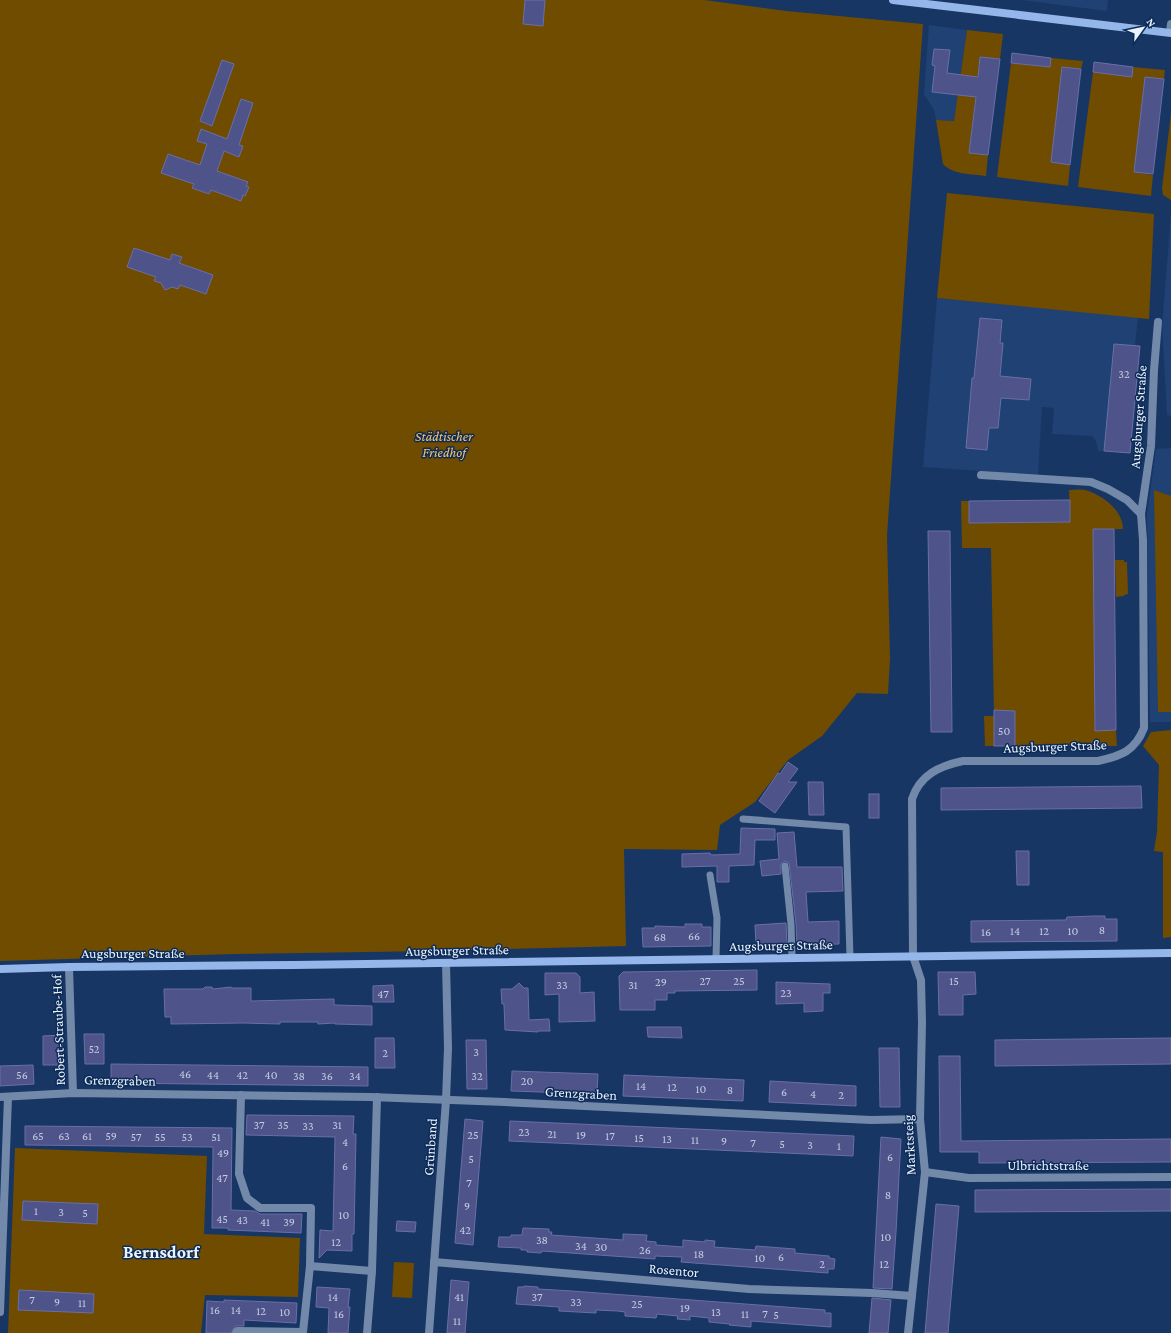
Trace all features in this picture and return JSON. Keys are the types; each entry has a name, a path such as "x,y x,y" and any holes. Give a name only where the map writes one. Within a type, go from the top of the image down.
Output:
{"street":[{"path":"893,0 1171,30"},
{"name":"Augsburger Straße","path":"914,956 912,799 923,778 952,763 963,761 1098,761 1130,750 1141,736 1144,728 1143,540 1141,514 1151,446 1153,386 1158,322"},
{"path":"981,476 1091,482 1108,489 1127,500 1141,514"},
{"name":"Augsburger Straße","path":"0,968 1171,953"},
{"name":"Marktsteig","path":"908,1333 925,1172 920,1119 922,1022 920,980 914,956"},
{"name":"Grünband","path":"429,1333 446,1100 448,1048 446,963"},
{"name":"Robert-Straube-Hof","path":"69,967 73,1093"},
{"name":"Grenzgraben","path":"4,1097 73,1093 377,1097 871,1120 920,1119"},
{"path":"236,1333 237,1331 303,1332 310,1266 311,1208 260,1208 247,1198 239,1174 241,1095"},
{"path":"0,1312 4,1097"},
{"path":"367,1333 372,1270 377,1097"},
{"name":"Ulbrichtstraße","path":"925,1172 969,1178 1171,1177"},
{"name":"Rosentor","path":"434,1262 750,1289 872,1293 912,1296"},
{"path":"310,1266 372,1270"}],"lane":[{"path":"743,819 846,827 850,957"},
{"path":"785,866 791,924 792,958"},
{"path":"710,875 716,918 716,959"}],"shaded area":[{"path":"1022,0 1108,0 1107,11"},
{"path":"929,25 967,30 954,121 936,120 934,110 924,94"},
{"path":"1171,214 1171,416 1167,415 1162,326"},
{"path":"937,298 1138,317 1135,346 1140,346 1130,453 1098,451 1096,441 1092,436 1052,434 1054,408 1042,407 1038,475 923,467"},
{"path":"1171,448 1171,722 1150,722 1147,515 1156,449"}],"green space":[{"name":"Städtischer Friedhof","path":"0,0 704,0 786,11 923,24 887,535 890,658 888,694 857,693 822,736 788,760 755,802 720,825 717,850 624,849 626,946 234,954 0,961"},
{"path":"967,30 1003,34 1000,59 980,57 969,153 988,155 986,176 957,172 947,168 943,164 936,120 954,121"},
{"path":"1051,58 1083,61 1081,69 1062,67 1051,162 1070,165 1068,186 997,177 1011,63 1050,67"},
{"path":"1133,67 1165,70 1164,79 1145,77 1134,172 1153,175 1151,196 1078,187 1093,72 1132,77"},
{"path":"1171,113 1171,200 1163,195 1162,189"},
{"path":"947,193 1154,214 1149,319 937,298"},
{"path":"1069,490 1085,490 1099,496 1116,510 1122,522 1123,529 1093,530 1095,730 1116,730 1117,746 985,746 984,716 994,716 991,548 962,548 961,501 969,501 969,523 1070,522"},
{"path":"1154,490 1171,496 1171,712 1158,712"},
{"path":"1115,560 1124,560 1124,562 1127,562 1128,594 1124,596 1116,597"},
{"path":"1171,730 1171,937 1163,938 1163,852 1154,851 1157,832 1159,765 1143,746 1151,732"},
{"path":"15,1148 207,1156 204,1234 300,1238 298,1297 205,1295 201,1333 8,1333"},
{"path":"394,1262 414,1263 412,1298 392,1297"}],"building":[{"path":"525,0 545,0 543,26 523,24"},
{"path":"934,49 950,50 947,73 978,77 980,57 1000,59 988,155 969,153 976,97 932,92 935,66 932,65"},
{"path":"1012,53 1051,58 1050,67 1011,63"},
{"path":"222,60 234,64 212,126 200,121"},
{"path":"1094,62 1133,67 1132,77 1093,72"},
{"path":"1062,67 1081,69 1070,165 1051,162"},
{"path":"1145,77 1164,79 1153,174 1134,172"},
{"path":"241,99 253,103 239,145 243,146 239,157 224,151 217,171 248,182 246,186 249,187 245,196 243,195 241,201 211,190 209,194 192,188 194,184 161,173 168,154 200,165 207,144 197,141 201,129 227,139"},
{"path":"134,248 170,260 172,254 182,257 179,263 213,275 206,294 180,285 178,289 172,287 165,290 161,283 154,281 156,277 127,267"},
{"path":"980,318 1002,320 1000,343 1003,343 1000,376 1031,379 1029,400 1001,398 998,428 989,428 987,450 966,448 972,378 974,378"},
{"path":"1114,344 1140,346 1130,453 1104,451"},
{"path":"1070,500 1070,522 969,523 969,501"},
{"path":"1093,529 1114,529 1116,730 1095,731"},
{"path":"928,531 950,531 952,732 931,732"},
{"path":"994,710 1015,711 1015,746 994,746"},
{"path":"788,762 798,769 788,782 797,782 775,813 759,801 778,773 780,774"},
{"path":"808,782 823,782 824,815 809,815"},
{"path":"1141,786 1142,808 941,810 941,788"},
{"path":"869,794 879,794 879,818 869,818"},
{"path":"741,828 775,829 775,840 755,840 754,865 729,866 729,882 717,882 717,866 682,867 682,854 740,854"},
{"path":"794,832 797,867 842,867 843,891 806,892 808,922 839,921 839,944 797,945 789,863 785,861 781,864 781,874 762,876 760,861 779,859 777,833"},
{"path":"1016,851 1029,851 1029,885 1017,885"},
{"path":"1105,916 1105,919 1117,919 1117,941 971,942 971,921 1066,920 1067,917"},
{"path":"786,923 787,945 756,945 755,925"},
{"path":"685,924 702,924 702,927 711,927 711,946 643,947 642,928 655,928 655,926 685,927"},
{"path":"757,970 757,990 675,991 675,993 667,993 667,1000 655,1000 655,1010 620,1010 619,976 623,972"},
{"path":"938,972 975,972 976,994 963,995 963,1015 939,1015"},
{"path":"545,973 576,973 580,977 580,993 594,992 595,1021 559,1022 559,994 545,995"},
{"path":"776,982 830,984 830,993 823,993 823,1011 804,1012 804,1003 776,1004"},
{"path":"519,983 524,988 528,988 529,1020 549,1019 550,1031 538,1032 505,1030 504,1004 502,1004 501,989 512,989"},
{"path":"393,985 394,1002 373,1002 373,986"},
{"path":"205,987 212,987 213,989 231,987 251,988 251,1001 334,999 334,1005 372,1006 372,1025 335,1023 318,1024 318,1022 280,1022 280,1024 171,1024 171,1017 165,1017 164,989 203,989"},
{"path":"647,1027 681,1027 682,1038 648,1037"},
{"path":"84,1034 104,1034 104,1064 85,1064"},
{"path":"62,1035 62,1065 43,1065 43,1036"},
{"path":"375,1038 394,1038 395,1068 375,1068"},
{"path":"1171,1038 1171,1064 995,1066 995,1040"},
{"path":"466,1040 486,1040 487,1089 467,1089"},
{"path":"879,1048 899,1048 900,1107 880,1107"},
{"path":"939,1056 960,1056 961,1141 1171,1139 1171,1162 979,1163 979,1152 940,1152"},
{"path":"111,1064 368,1067 368,1086 111,1083"},
{"path":"33,1065 34,1084 0,1086 0,1066"},
{"path":"512,1071 598,1074 597,1094 511,1091"},
{"path":"624,1075 744,1080 743,1101 623,1096"},
{"path":"770,1081 856,1086 856,1106 769,1102"},
{"path":"247,1115 354,1116 353,1134 356,1134 354,1234 352,1234 352,1251 327,1250 319,1258 320,1230 333,1231 335,1137 246,1135"},
{"path":"465,1119 483,1121 473,1245 455,1243"},
{"path":"510,1121 854,1136 853,1156 509,1141"},
{"path":"25,1126 232,1128 231,1210 255,1211 260,1214 302,1214 301,1233 212,1228 213,1147 25,1145"},
{"path":"881,1137 901,1139 892,1289 873,1288"},
{"path":"1171,1189 1171,1211 975,1212 975,1190"},
{"path":"23,1201 98,1204 97,1224 22,1220"},
{"path":"936,1204 959,1206 948,1333 925,1333"},
{"path":"397,1221 416,1222 415,1232 396,1231"},
{"path":"523,1228 549,1229 549,1232 552,1232 551,1235 623,1240 623,1234 647,1235 646,1241 656,1242 656,1245 683,1247 683,1240 705,1242 705,1240 715,1241 714,1247 755,1250 756,1246 795,1249 795,1253 829,1256 829,1258 835,1259 834,1269 828,1269 828,1273 681,1262 682,1257 655,1256 655,1259 542,1251 541,1253 527,1252 527,1250 521,1250 521,1248 498,1247 499,1237 522,1235"},
{"path":"451,1280 469,1282 465,1333 447,1333"},
{"path":"317,1287 350,1289 348,1333 328,1333 329,1308 316,1307"},
{"path":"518,1287 538,1287 538,1289 825,1310 825,1313 831,1313 831,1327 751,1321 751,1327 709,1322 709,1318 690,1316 690,1320 677,1319 678,1316 657,1314 656,1318 625,1316 625,1312 618,1311 596,1310 596,1313 559,1311 559,1307 516,1304"},
{"path":"19,1290 94,1294 93,1313 18,1310"},
{"path":"872,1298 891,1300 888,1333 869,1333"},
{"path":"224,1300 297,1303 296,1323 244,1320 244,1326 235,1326 231,1333 206,1333 207,1301 224,1302"}],"district":[{"name":"Bernsdorf","path":"161,1252"}]}
